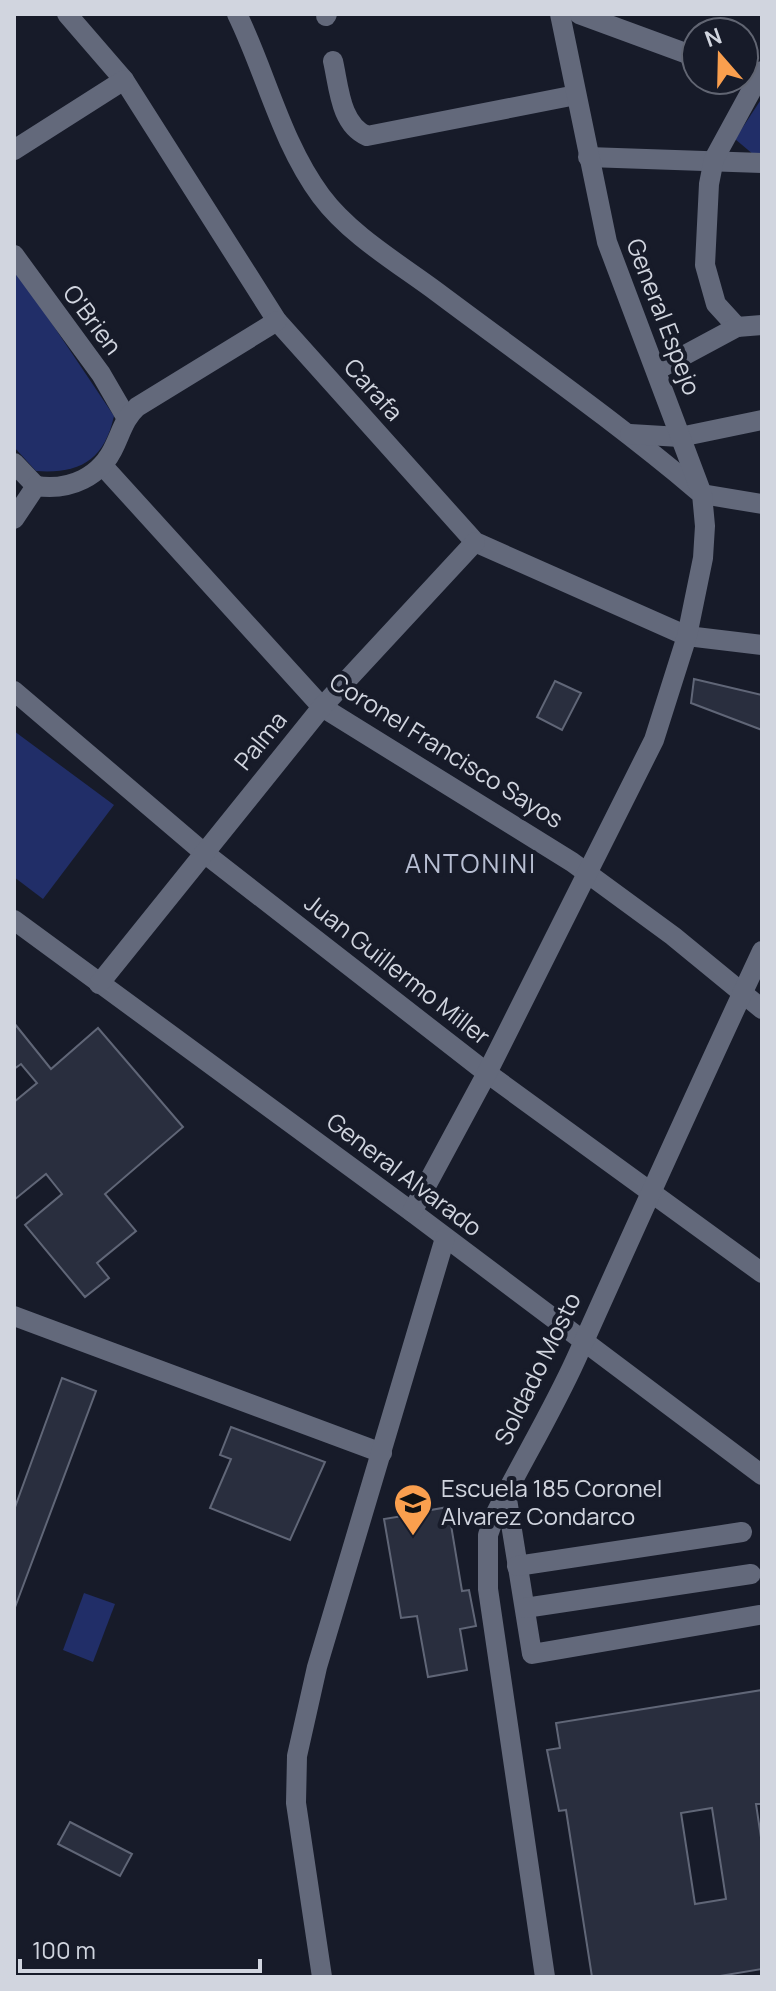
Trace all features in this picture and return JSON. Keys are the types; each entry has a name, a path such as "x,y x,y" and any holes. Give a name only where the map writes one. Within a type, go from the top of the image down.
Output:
{"street":[{"name":"Carafa","path":"67,14 124,80 277,321 475,542 687,636 762,645"},
{"path":"237,14 296,154 334,212 630,434 702,494 762,504"},
{"name":"General Espejo","path":"412,1212 487,1073 654,740 687,636 703,558 705,526 702,494 607,242 560,14"},
{"path":"579,14 680,51"},
{"path":"333,61 345,112 356,131 367,136 576,95"},
{"path":"14,150 124,80"},
{"path":"737,327 716,304 705,265 709,184 714,159 747,96"},
{"path":"588,157 762,163"},
{"name":"O'Brien","path":"14,255 101,374 126,417"},
{"path":"14,463 36,486 71,485 85,480 103,466 126,417 277,321"},
{"path":"657,370 737,327 762,325"},
{"path":"630,434 680,437 762,420"},
{"name":"Coronel Francisco Sayos","path":"103,466 322,707 587,872 762,1009"},
{"path":"14,519 36,486"},
{"name":"Palma","path":"99,984 322,707 475,542"},
{"name":"Juan Guillermo Miller","path":"14,691 203,852 487,1073 762,1273"},
{"name":"General Alvarado","path":"14,920 412,1212 762,1475"},
{"name":"Soldado Mosto","path":"545,1977 488,1589 488,1535 652,1195 762,951"},
{"path":"322,1977 296,1803 297,1756 317,1667 445,1238"},
{"path":"14,1316 382,1453"},
{"path":"506,1493 532,1654 759,1615"},
{"path":"517,1566 742,1532"},
{"path":"488,1535 512,1540"},
{"path":"525,1608 751,1574"}],"shaded area":[{"path":"762,98 762,156 754,155 735,139"},
{"path":"14,267 114,416 104,444 87,462 77,467 36,471 14,447"},
{"path":"14,731 114,805 43,899 14,877"},
{"path":"84,1593 115,1604 93,1662 63,1650"}],"building":[{"path":"694,679 762,695 762,730 691,703"},
{"path":"555,681 581,693 562,730 537,717"},
{"path":"14,1023 51,1069 98,1028 183,1127 105,1194 136,1231 97,1263 109,1278 85,1297 25,1225 62,1194 46,1174 14,1200 14,1102 37,1083 21,1064 14,1069"},
{"path":"62,1378 96,1391 14,1610 14,1510"},
{"path":"231,1427 325,1462 290,1540 210,1508 231,1459 220,1455"},
{"path":"422,1492 425,1511 448,1507 462,1591 469,1590 476,1626 460,1629 467,1670 428,1677 417,1616 401,1618 384,1519 409,1515 406,1495"},
{"path":"762,1690 762,1804 756,1804 762,1844 762,1969 714,1977 592,1977 566,1810 559,1811 547,1750 560,1748 556,1723","holes":["712,1808 726,1899 695,1904 681,1813"]},
{"path":"70,1822 132,1854 120,1876 58,1844"}],"place":[{"name":"Escuela 185 Coronel Alvarez Condarco","path":"413,1537"}],"district":[{"name":"ANTONINI","path":"471,864"}]}
